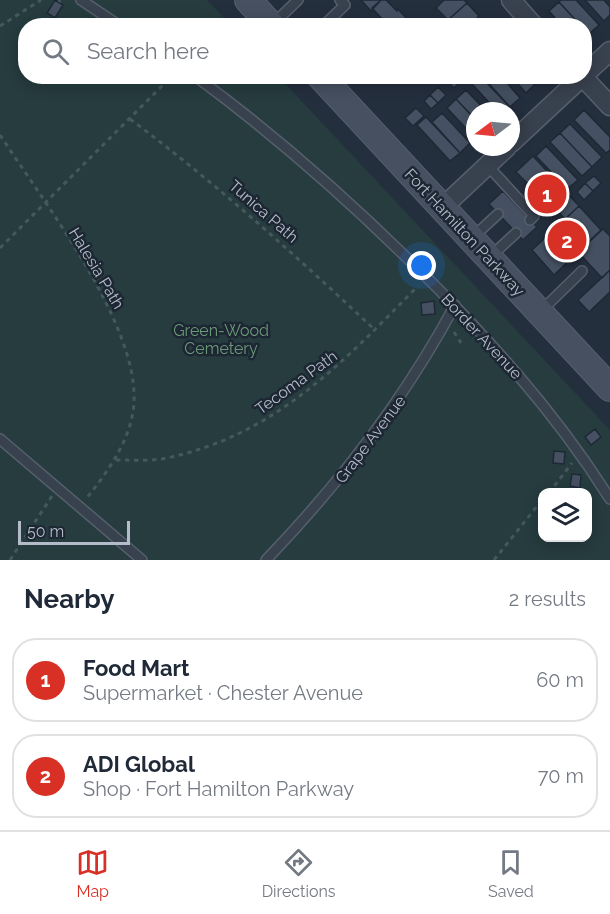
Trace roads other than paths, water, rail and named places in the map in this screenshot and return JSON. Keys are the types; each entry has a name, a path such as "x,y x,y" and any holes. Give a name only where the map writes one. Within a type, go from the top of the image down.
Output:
{"main road":[{"path":"248,0 265,18"},
{"name":"Fort Hamilton Parkway","path":"328,84 610,388"}],"street":[{"path":"511,0 527,18"},
{"path":"592,68 610,51"},
{"path":"520,135 574,84"},
{"path":"590,84 610,106"},
{"path":"443,207 497,156"}],"lane":[{"path":"81,0 108,18"},
{"path":"279,18 298,0"},
{"path":"331,18 345,5 340,0"},
{"name":"Border Avenue","path":"206,84 236,106 348,201 454,305 515,370 581,453 610,499"},
{"path":"487,165 514,198 534,216 530,220"},
{"path":"472,238 498,214"},
{"path":"490,257 516,233"},
{"path":"539,312 582,271"},
{"name":"Grape Avenue","path":"266,560 319,505 366,446 405,391 454,305"},
{"path":"0,440 142,560"}],"place":[{"name":"Food Mart","path":"547,194"},
{"name":"ADI Global","path":"567,240"}],"park label":[{"name":"Green-Wood Cemetery","path":"221,339"}]}
